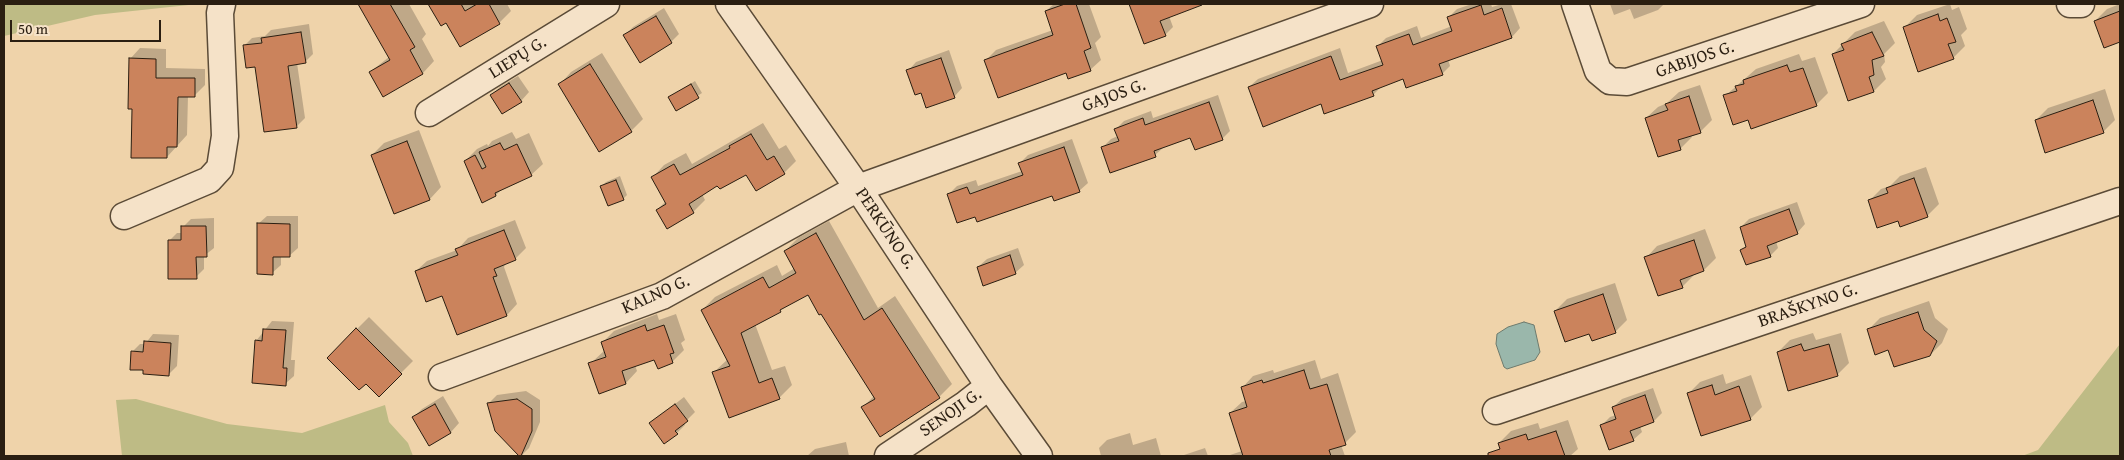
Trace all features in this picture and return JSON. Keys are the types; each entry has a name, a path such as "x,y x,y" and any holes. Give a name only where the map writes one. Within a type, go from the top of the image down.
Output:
{"street":[{"path":"124,216 210,180 220,168 225,136 220,13 222,4"},
{"name":"LIEPŲ G.","path":"430,113 606,4"},
{"name":"PERKŪNO G.","path":"729,4 858,188 989,386 1039,456"},
{"name":"GAJOS G.","path":"858,188 1370,4"},
{"name":"GABIJOS G.","path":"1575,4 1598,71 1610,81 1627,82 1861,4"},
{"path":"2070,4 2081,4"},
{"name":"KALNO G.","path":"442,377 662,296 858,188"},
{"name":"BRAŠKYNO G.","path":"1496,411 2120,201"},
{"name":"SENOJI G.","path":"888,456 966,404 989,386"}],"shaded area":[{"path":"4,4 198,4 95,15 4,36"},
{"path":"1524,322 1534,325 1540,352 1535,360 1507,369 1504,367 1496,344 1497,334 1508,327"},
{"path":"2120,344 2120,456 2022,456 2038,450"},
{"path":"136,399 227,424 302,433 385,405 389,422 408,443 413,456 122,456 116,400"}],"building":[{"path":"358,4 390,4 415,47 410,50 423,74 383,97 369,72 390,60"},
{"path":"428,4 461,4 465,11 477,4 489,4 500,24 460,47 446,23 441,26"},
{"path":"1065,4 1076,4 1091,48 1084,51 1091,71 1068,79 1066,73 998,98 984,60 1053,35 1045,11"},
{"path":"1129,4 1202,5 1160,21 1166,36 1144,44"},
{"path":"1481,5 1484,15 1502,8 1512,38 1439,64 1443,75 1406,88 1403,79 1372,91 1374,96 1324,114 1321,104 1263,127 1248,87 1331,56 1340,80 1383,65 1376,46 1409,34 1413,45 1452,31 1447,17"},
{"path":"2120,11 2120,42 2104,48 2094,21"},
{"path":"1938,14 1940,21 1947,18 1956,42 1948,44 1954,59 1918,72 1903,27"},
{"path":"656,16 672,43 640,63 623,35"},
{"path":"301,32 306,63 288,66 297,128 264,132 255,67 246,68 243,45 262,43 261,38"},
{"path":"1872,32 1884,56 1872,60 1874,75 1869,77 1874,92 1848,101 1832,54 1844,50 1841,44"},
{"path":"129,58 156,59 156,78 195,78 195,97 178,97 177,147 167,147 167,158 131,158 132,109 128,109"},
{"path":"941,58 955,98 926,108 921,93 915,95 906,70"},
{"path":"590,64 632,132 599,152 558,84"},
{"path":"1787,65 1790,72 1803,68 1817,106 1751,129 1748,120 1733,125 1723,95 1737,91 1735,86 1744,84 1743,80"},
{"path":"509,83 522,102 502,114 490,95"},
{"path":"691,84 699,98 676,111 668,97"},
{"path":"1689,96 1701,133 1678,140 1681,150 1658,157 1645,118 1668,110 1665,104"},
{"path":"2093,100 2104,133 2045,153 2035,120"},
{"path":"1209,102 1223,140 1195,150 1190,138 1154,151 1156,157 1110,173 1101,147 1119,141 1114,129 1143,118 1145,125"},
{"path":"751,134 767,160 774,156 785,174 756,191 746,175 720,189 717,186 689,204 694,213 667,229 656,210 666,204 651,177 674,164 680,175 730,148 729,146"},
{"path":"407,141 430,200 394,214 371,155"},
{"path":"500,143 504,150 517,144 532,176 495,193 496,196 482,203 464,161 475,155 482,169 486,167 479,152"},
{"path":"1064,147 1080,192 1054,201 1052,196 977,222 975,217 957,223 947,194 967,187 970,194 1023,175 1018,163"},
{"path":"1914,178 1928,217 1900,227 1898,221 1877,228 1868,200 1888,193 1886,188"},
{"path":"616,180 624,200 608,206 600,186"},
{"path":"1789,209 1798,234 1767,246 1771,257 1746,265 1740,250 1746,247 1740,227"},
{"path":"257,223 290,224 290,257 273,257 273,275 257,274"},
{"path":"181,226 206,226 207,257 196,257 197,279 168,279 168,240 181,240"},
{"path":"504,230 516,260 494,269 497,276 493,277 507,316 457,335 442,296 426,302 415,271 458,255 455,249"},
{"path":"816,233 864,320 882,308 940,398 880,437 861,407 875,399 821,314 819,315 808,295 741,333 759,383 772,378 780,399 729,418 712,372 730,366 701,310 763,277 769,288 796,273 784,251"},
{"path":"1694,240 1704,271 1680,280 1683,288 1658,296 1644,257"},
{"path":"1010,255 1016,274 983,286 977,267"},
{"path":"1603,294 1616,333 1592,341 1589,334 1565,342 1554,311"},
{"path":"1918,312 1924,330 1937,341 1930,356 1894,367 1888,350 1875,355 1867,329"},
{"path":"645,325 647,331 664,325 674,353 670,354 673,363 658,369 654,360 622,371 626,384 599,394 588,363 606,357 601,342"},
{"path":"356,328 402,374 379,397 366,384 359,390 327,358"},
{"path":"263,329 286,330 283,368 287,368 286,386 252,383 255,340 262,341"},
{"path":"144,341 171,343 169,376 143,374 143,370 130,370 131,351 143,352"},
{"path":"1801,344 1804,351 1829,344 1838,376 1788,391 1777,352"},
{"path":"1304,370 1310,389 1327,384 1346,445 1329,450 1331,456 1243,456 1229,413 1247,407 1241,387 1262,380 1263,383"},
{"path":"1712,385 1715,395 1739,386 1751,420 1701,436 1687,393"},
{"path":"1645,395 1654,422 1630,431 1634,441 1609,450 1600,425 1616,419 1612,407"},
{"path":"517,399 532,409 532,431 521,456 495,431 487,403"},
{"path":"435,404 451,433 429,446 412,417"},
{"path":"675,404 688,421 675,431 678,434 664,444 649,423"},
{"path":"1556,431 1565,456 1488,456 1488,453 1500,449 1498,443 1526,434 1528,440"}]}
